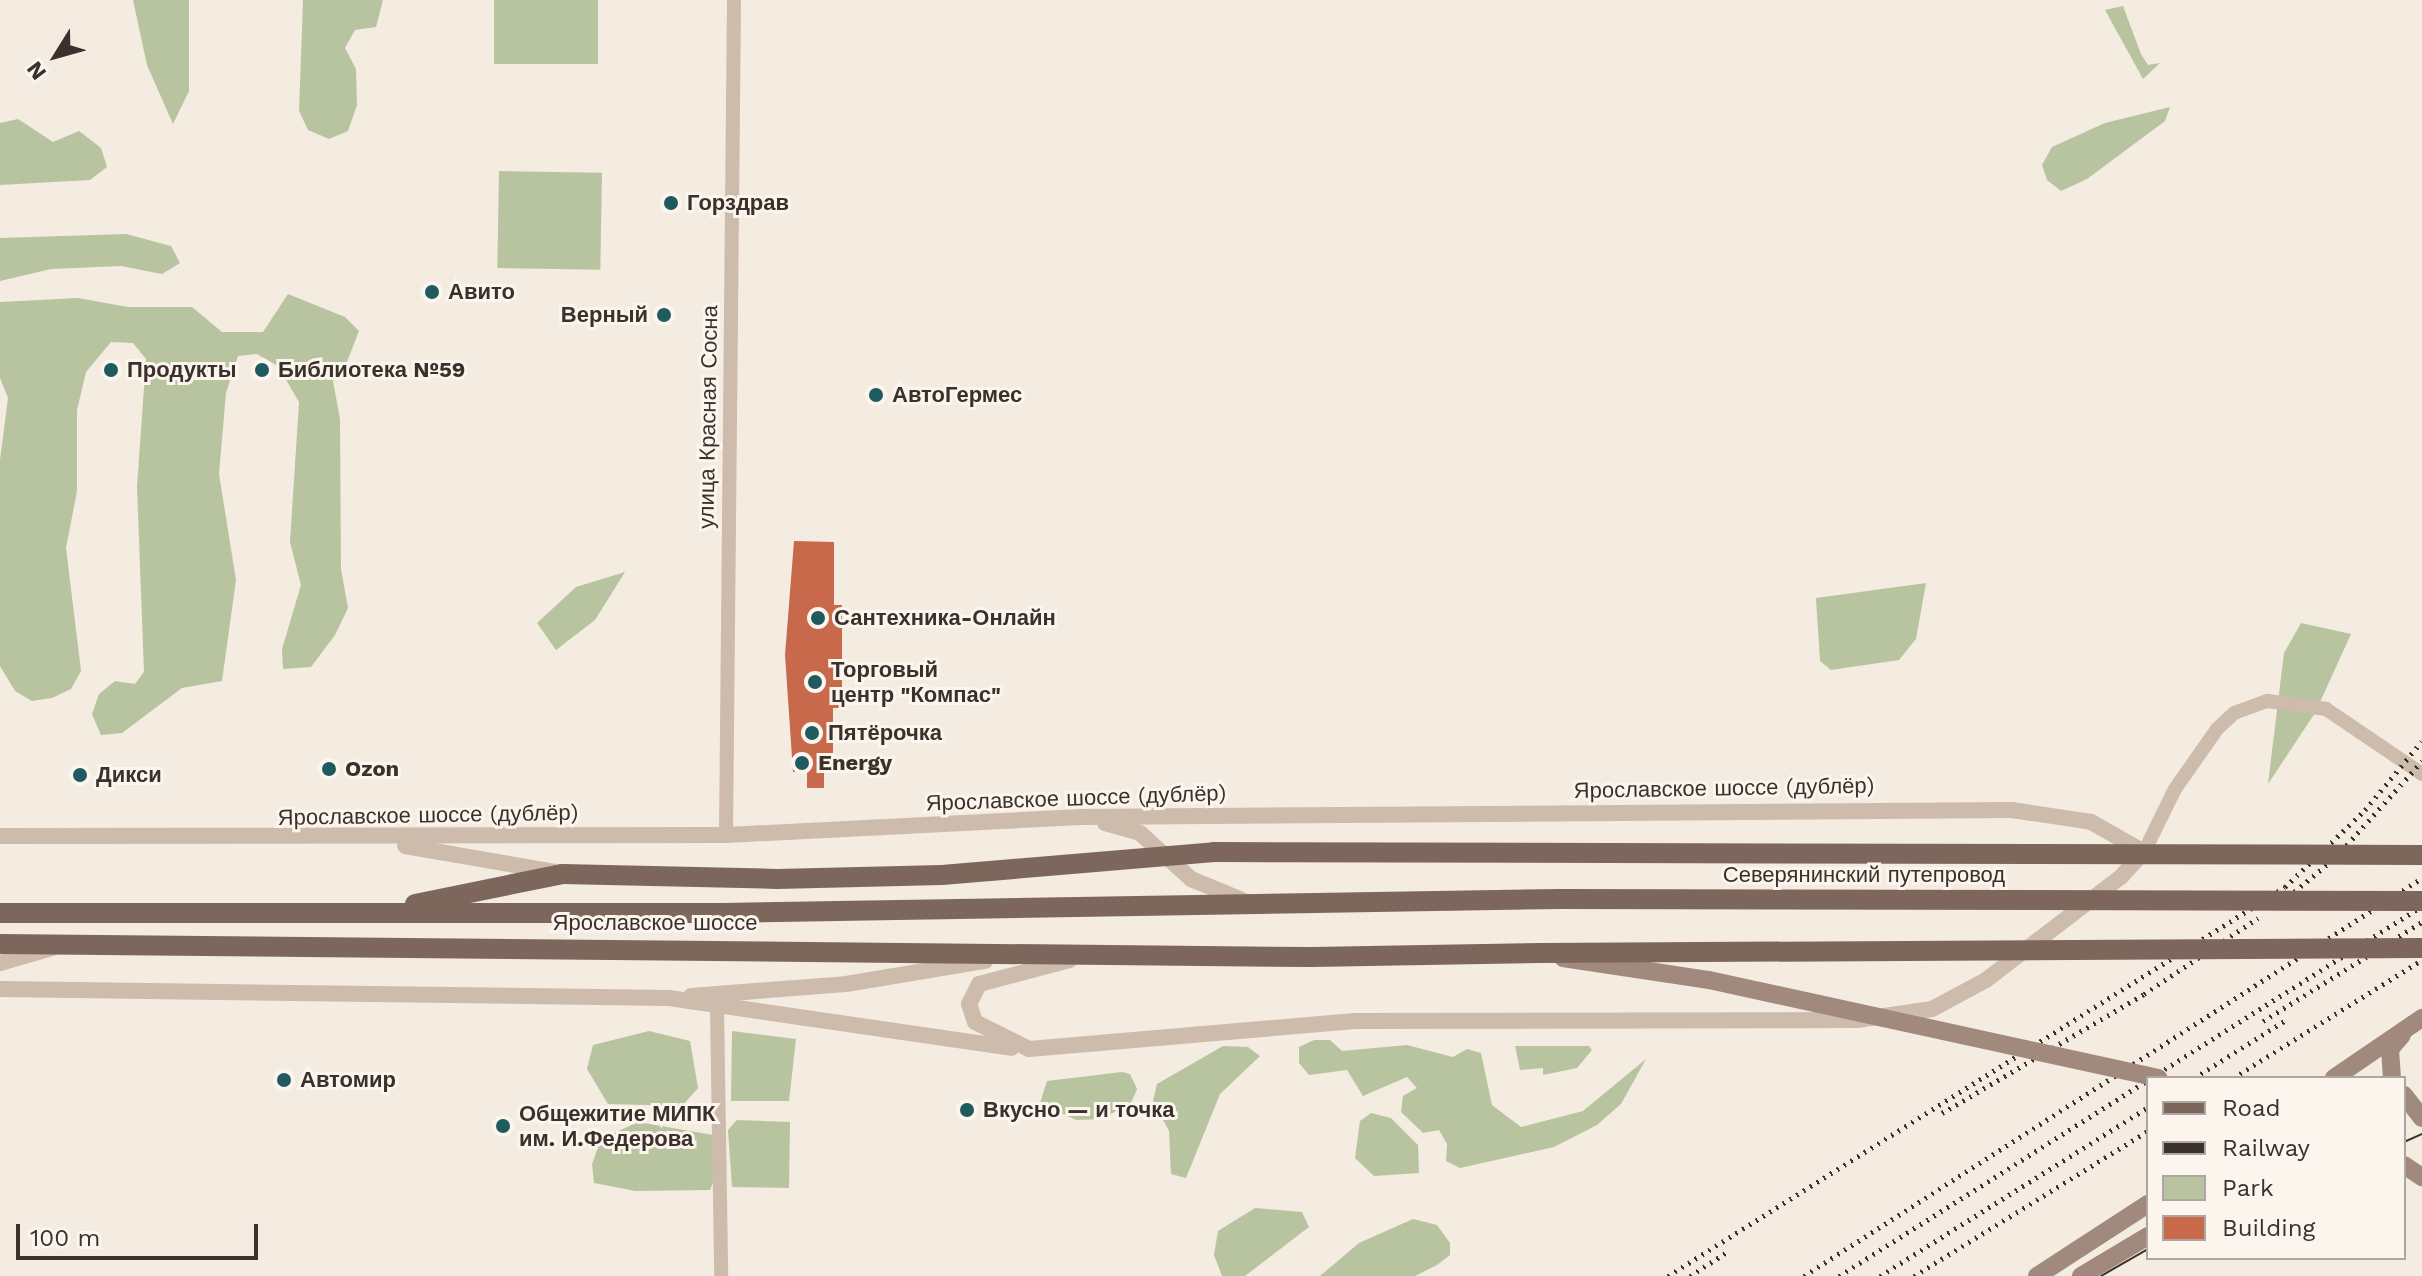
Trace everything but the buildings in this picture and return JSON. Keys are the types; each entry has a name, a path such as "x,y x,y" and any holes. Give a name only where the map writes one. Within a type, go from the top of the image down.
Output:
{"main road":[{"path":"372,913 562,874 777,879 942,875 1214,852 2422,855"},
{"name":"Северянинский путепровод","path":"1305,904 2422,901"},
{"name":"Ярославское шоссе","path":"0,913 372,913 1305,904"},
{"name":"Ярославское шоссе","path":"0,944 1041,951 1311,957 1541,953"},
{"path":"1541,953 2422,948"},
{"path":"1541,953 1609,968 1709,980 2149,1076"},
{"path":"2337,1076 2417,1021"},
{"path":"2392,1076 2390,1049 2417,1021"},
{"path":"2037,1276 2146,1205"},
{"path":"2081,1276 2146,1237"}],"street":[{"name":"улица Красная Сосна","path":"726,835 734,0"},
{"path":"669,998 1029,1049 1355,1021 1893,1017 1932,1009 1986,980 2122,876 2144,852 2217,729 2234,713 2267,701 2326,709 2422,774"},
{"name":"Ярославское шоссе (дублёр)","path":"0,836 368,839 726,835 1082,817 2012,810 2091,822 2144,852"},
{"path":"1082,817 1140,833 1191,879 1255,904"},
{"path":"368,839 562,874"},
{"path":"0,963 67,944"},
{"path":"0,989 669,998 846,984 1041,951"},
{"path":"1029,1049 975,1022 969,1004 979,984 1095,954"},
{"path":"717,1007 721,1276"}],"green space":[{"path":"133,0 189,0 189,91 173,124 147,65"},
{"path":"303,0 383,0 376,27 355,30 345,48 356,69 357,105 348,131 329,139 308,130 299,111"},
{"path":"494,0 598,0 598,64 494,64"},
{"path":"2123,6 2148,65 2160,63 2143,79 2105,10"},
{"path":"2170,107 2165,121 2087,179 2061,191 2047,180 2042,165 2052,147 2105,123"},
{"path":"18,119 53,142 79,131 101,148 107,167 90,180 0,185 0,123"},
{"path":"499,171 602,173 600,270 497,268"},
{"path":"126,234 171,246 180,263 162,274 121,266 51,269 0,281 0,238"},
{"path":"288,294 345,317 359,331 343,372 333,381 340,419 341,569 348,608 335,635 311,667 283,669 282,649 301,585 290,542 299,402 278,366 257,354 238,356 226,393 219,474 236,580 222,681 182,688 122,733 101,735 92,714 99,694 115,681 135,684 144,672 137,487 146,359 133,343 111,342 86,372 77,410 77,491 66,548 81,671 71,689 52,698 32,701 15,691 0,666 0,460 8,398 0,378 0,302 78,298 128,307 192,307 222,332 263,332"},
{"path":"625,572 595,620 556,650 537,623 576,587"},
{"path":"1926,583 1916,639 1899,660 1831,670 1820,661 1816,598"},
{"path":"2301,623 2351,634 2315,713 2268,784 2284,653"},
{"path":"649,1031 690,1041 698,1088 682,1106 608,1104 587,1069 593,1045"},
{"path":"732,1031 796,1039 789,1101 731,1101"},
{"path":"1314,1040 1330,1040 1342,1051 1407,1045 1453,1057 1467,1049 1481,1053 1492,1105 1521,1127 1583,1111 1646,1059 1621,1104 1597,1125 1554,1147 1460,1168 1446,1161 1447,1144 1439,1130 1423,1133 1401,1112 1403,1096 1417,1088 1407,1077 1363,1096 1347,1070 1309,1075 1299,1063 1299,1047"},
{"path":"1223,1046 1248,1047 1260,1056 1220,1094 1186,1178 1171,1174 1169,1131 1153,1101 1157,1084"},
{"path":"1515,1046 1589,1046 1592,1050 1577,1068 1543,1075 1543,1068 1520,1070"},
{"path":"1122,1072 1130,1074 1137,1089 1131,1103 1102,1119 1076,1120 1040,1103 1047,1081"},
{"path":"1371,1113 1391,1118 1418,1145 1419,1173 1374,1176 1355,1158 1360,1121"},
{"path":"737,1120 790,1122 789,1188 732,1187 728,1130"},
{"path":"638,1122 713,1135 716,1175 710,1190 635,1191 594,1183 592,1164 601,1139"},
{"path":"1255,1208 1302,1212 1309,1227 1245,1276 1222,1276 1214,1255 1218,1231"},
{"path":"1413,1219 1437,1225 1450,1243 1450,1255 1437,1265 1415,1276 1320,1276 1359,1243"}],"tram line":[{"path":"2406,1141 2422,1134"},
{"path":"2101,1276 2146,1250"}],"railway":[{"path":"1668,1276 2285,887 2365,810 2422,741"},
{"path":"2282,902 2336,857 2422,761"},
{"path":"1804,1276 2422,878"},
{"path":"2154,1076 2422,906"},
{"path":"1942,1113 2144,994 2258,918"},
{"path":"2263,1021 2422,922"},
{"path":"2236,1076 2422,960"},
{"path":"2197,1076 2286,1020"},
{"path":"1839,1276 2146,1081"},
{"path":"1880,1276 2146,1108"},
{"path":"1914,1276 2146,1132"},
{"path":"1690,1276 1727,1252"}],"place":[{"name":"Горздрав","path":"671,203"},
{"name":"Авито","path":"432,292"},
{"name":"Верный","path":"664,315"},
{"name":"Продукты","path":"111,370"},
{"name":"Библиотека №59","path":"262,370"},
{"name":"АвтоГермес","path":"876,395"},
{"name":"Сантехника-Онлайн","path":"818,618"},
{"name":"Торговый центр \"Компас\"","path":"815,682"},
{"name":"Пятёрочка","path":"812,733"},
{"name":"Energy","path":"802,763"},
{"name":"Ozon","path":"329,769"},
{"name":"Дикси","path":"80,775"},
{"name":"Автомир","path":"284,1080"},
{"name":"Вкусно — и точка","path":"967,1110"},
{"name":"Общежитие МИПК им. И.Федерова","path":"503,1126"}]}
